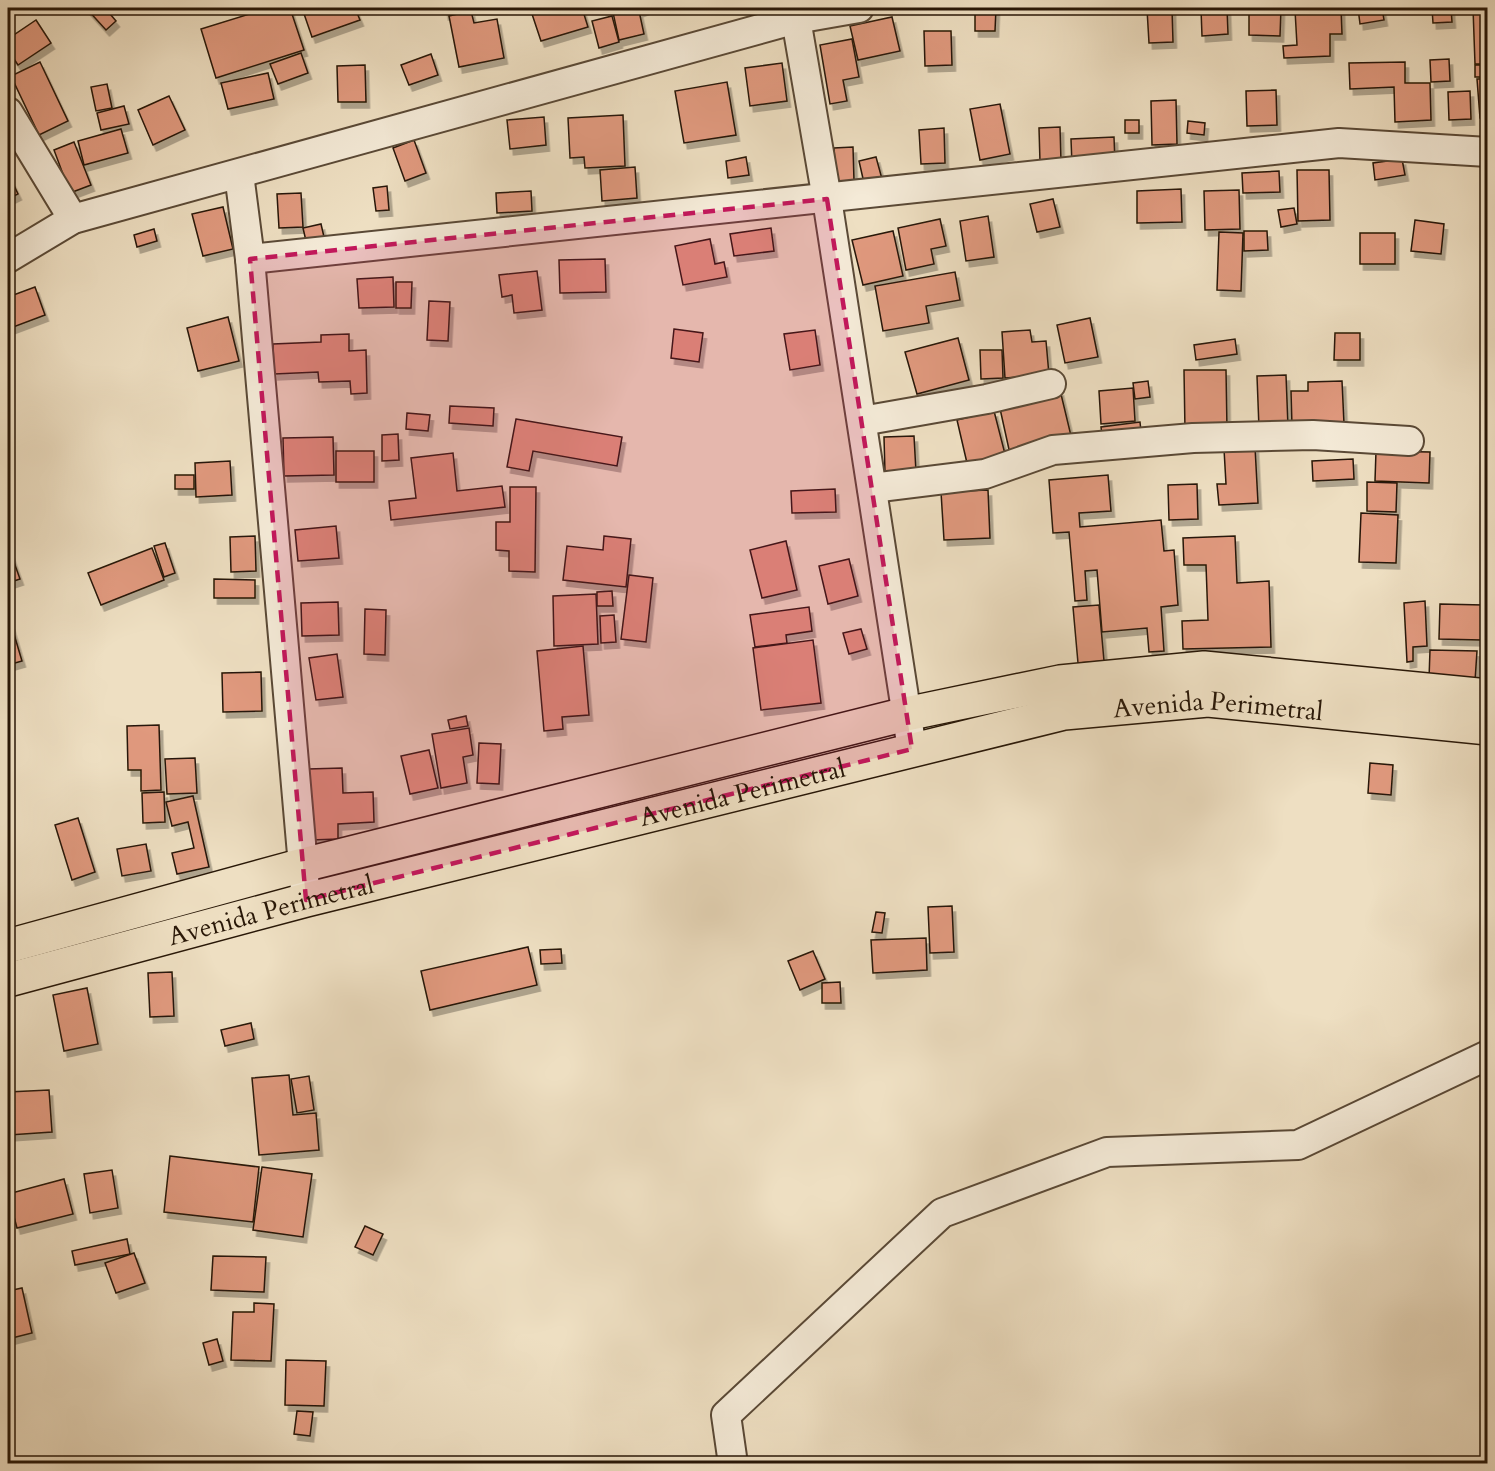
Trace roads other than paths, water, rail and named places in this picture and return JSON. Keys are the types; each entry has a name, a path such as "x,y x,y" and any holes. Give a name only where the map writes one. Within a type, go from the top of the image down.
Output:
{"main road":[{"name":"Avenida Perimetral","path":"8,946 303,865 906,714 1060,682 1204,668 1488,696"},
{"name":"Avenida Perimetral","path":"8,980 306,900 1064,713 1208,700 1488,728"}],"street":[{"path":"8,258 73,219 796,19 859,8"},
{"path":"796,19 827,199 912,749"},
{"path":"8,112 73,219"},
{"path":"250,259 1339,143 1488,152"},
{"path":"239,174 250,259 306,900"},
{"path":"862,421 987,399 1051,384"},
{"path":"872,488 985,474 1053,450 1193,438 1313,435 1409,441"},
{"path":"733,1464 726,1415 942,1213 1107,1152 1298,1145 1488,1055"}]}
